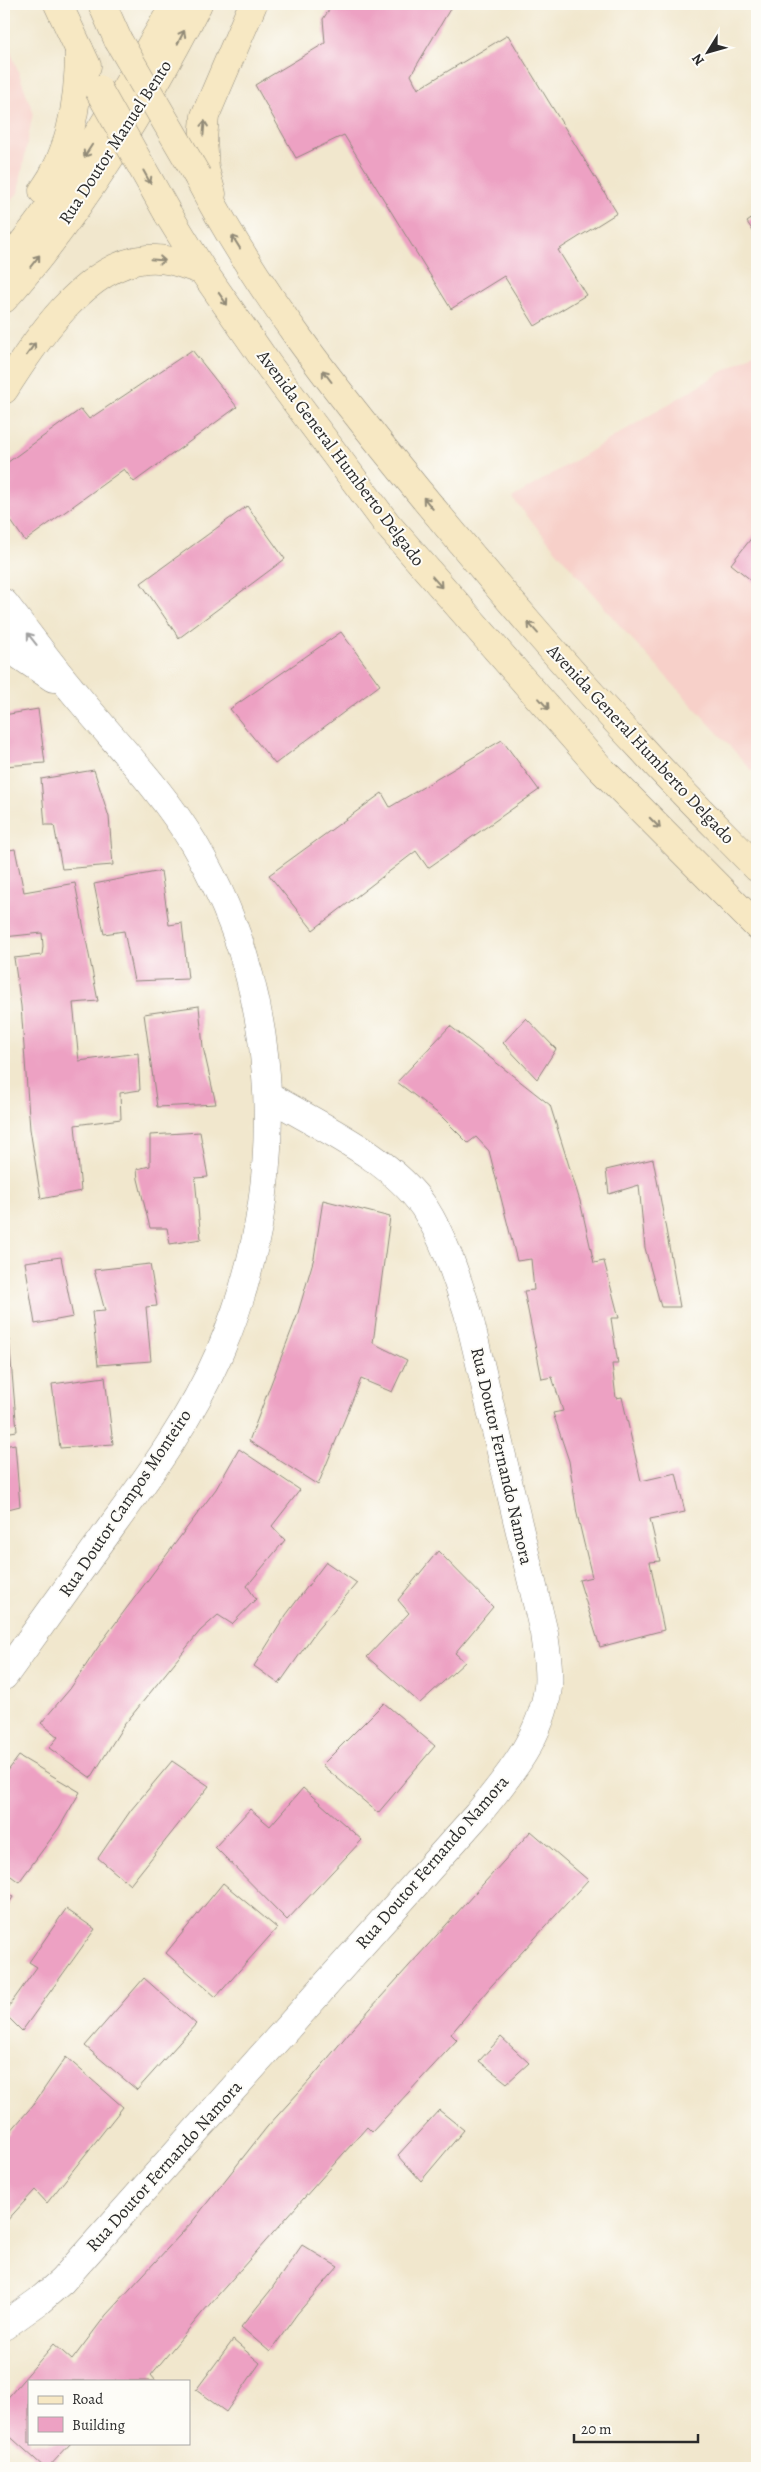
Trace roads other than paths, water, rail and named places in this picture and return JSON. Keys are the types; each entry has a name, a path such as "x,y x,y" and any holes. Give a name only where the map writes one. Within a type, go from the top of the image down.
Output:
{"main road":[{"name":"Avenida General Humberto Delgado","path":"58,4 98,88 168,214 203,271 269,366 387,524 600,768 757,926"},
{"name":"Avenida General Humberto Delgado","path":"102,4 118,40 216,210 290,327 357,416 479,565 641,749 757,868"},
{"name":"Rua Doutor Manuel Bento","path":"4,266 29,236 70,178 175,4"},
{"name":"Rua Doutor Manuel Bento","path":"4,299 34,264 99,174 169,60 198,4"},
{"path":"216,210 205,170 203,139 205,116 254,4"},
{"path":"4,240 28,214 46,187 60,158 76,103 79,49"},
{"path":"4,390 40,337 69,303 93,282 120,265 147,259 172,261 203,271"}],"street":[{"path":"4,603 73,692"},
{"path":"4,645 73,692"},
{"name":"Rua Doutor Campos Monteiro","path":"4,1676 155,1466 178,1430 219,1354 248,1269 268,1146 269,1096 260,1021 252,985 230,913 176,815 152,781 73,692"},
{"name":"Rua Doutor Fernando Namora","path":"4,2326 40,2301 62,2281 478,1815 518,1762 533,1738 544,1712 548,1686 544,1633 468,1313 440,1236 423,1206 396,1177 365,1153 269,1096"}]}
